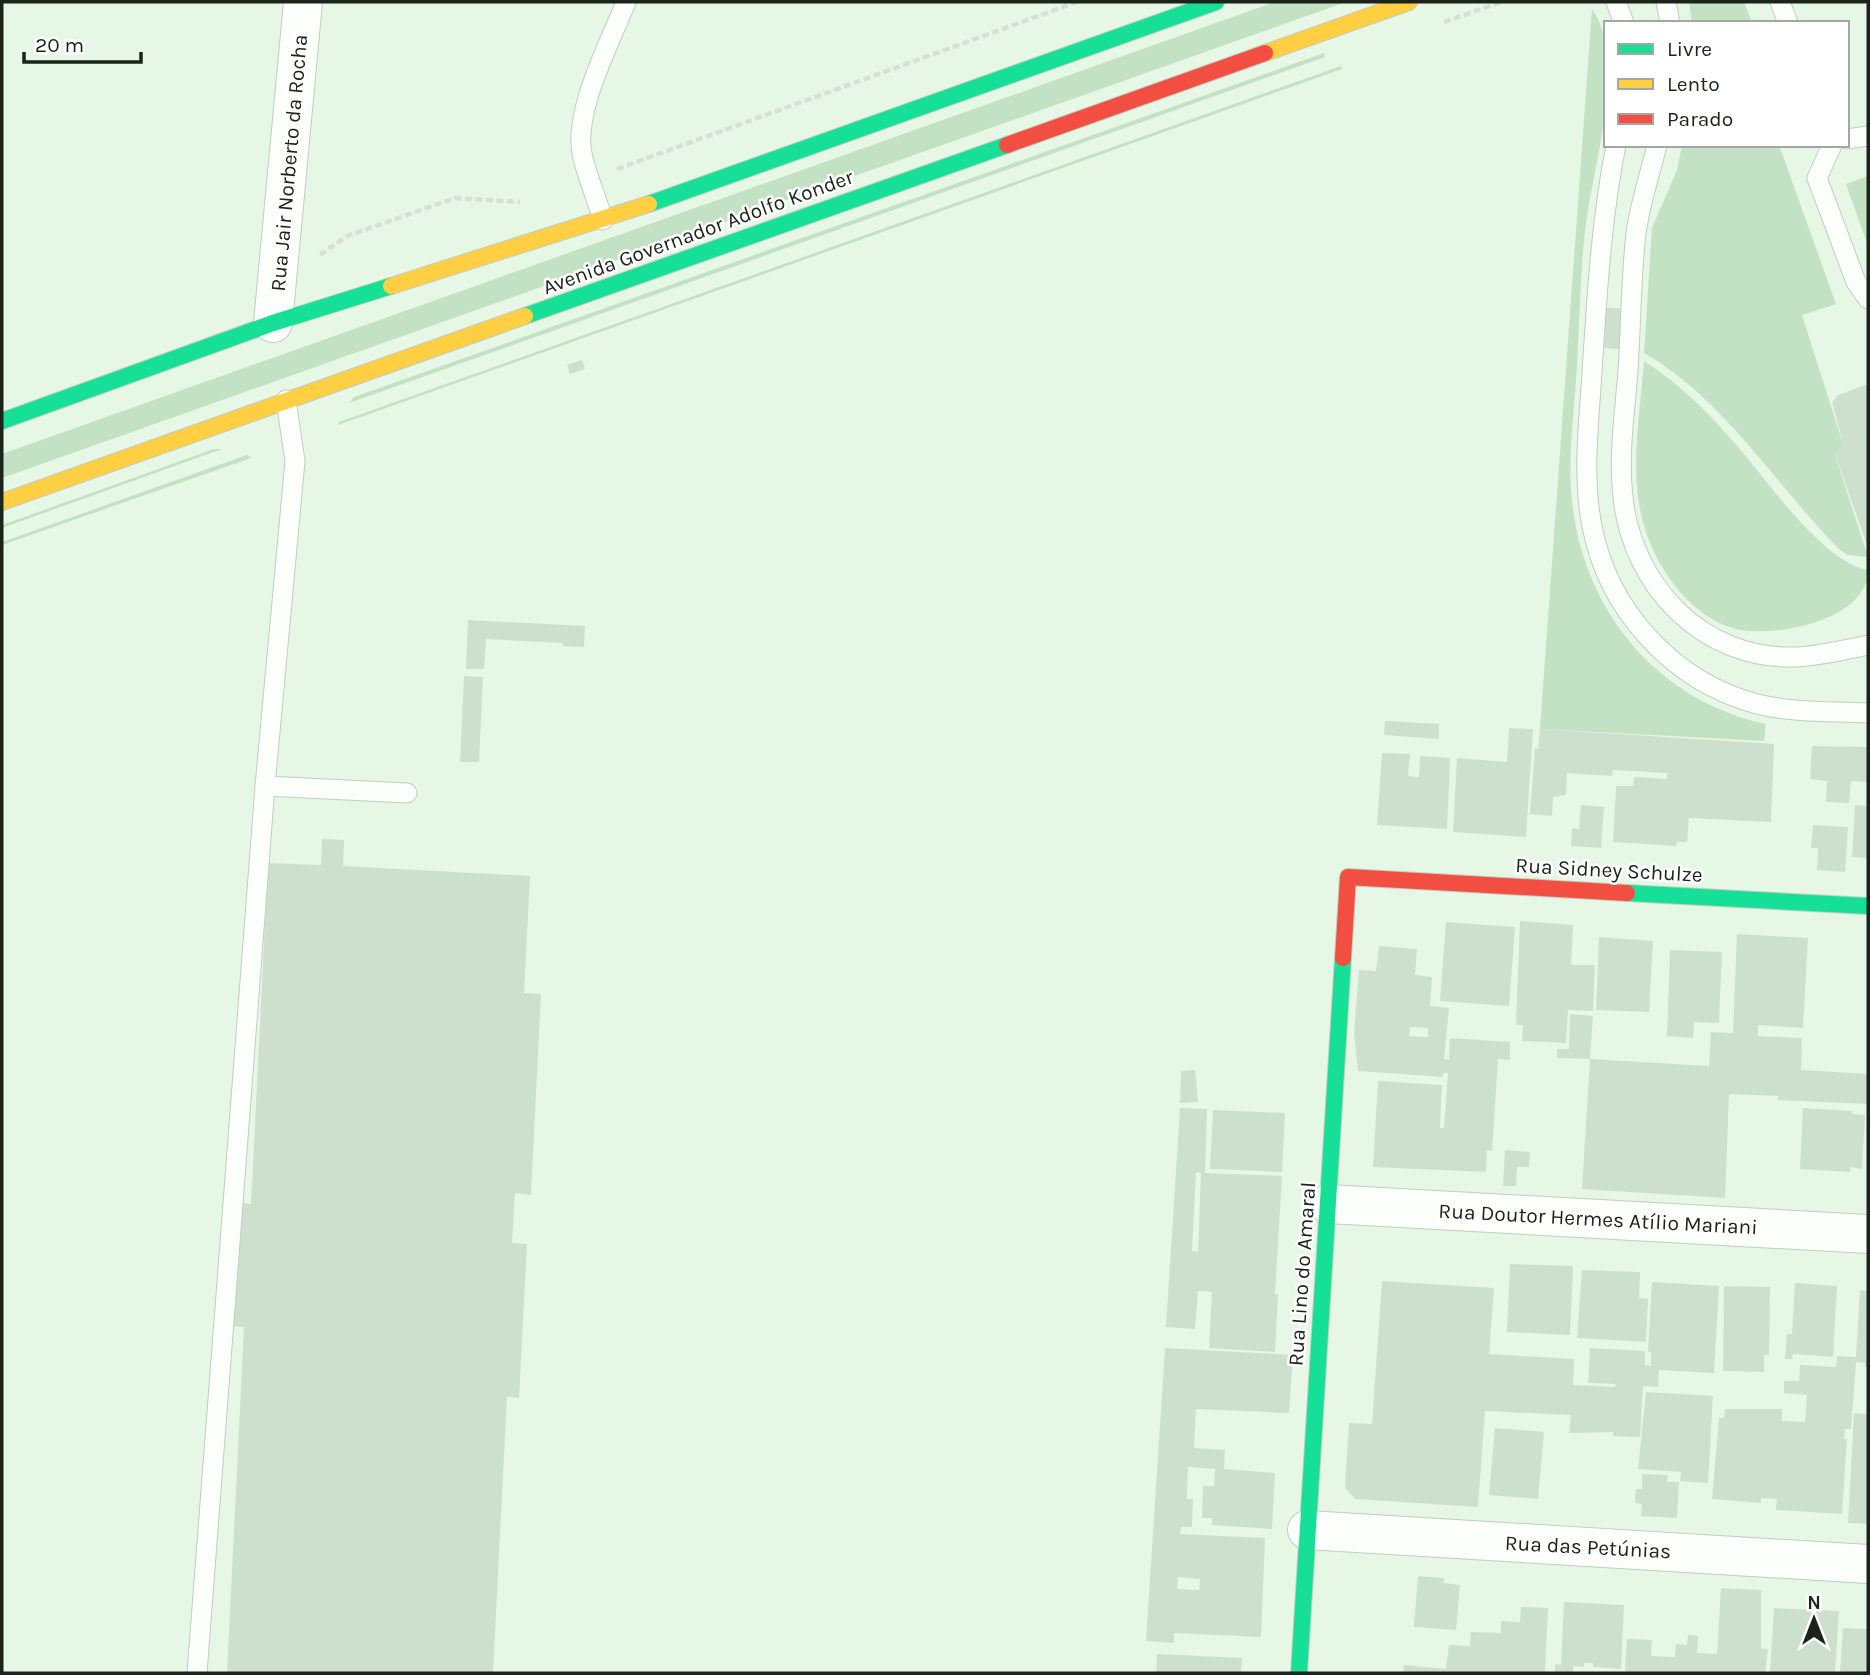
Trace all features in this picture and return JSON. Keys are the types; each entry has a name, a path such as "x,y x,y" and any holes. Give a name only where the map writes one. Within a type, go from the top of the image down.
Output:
{"main road":[{"name":"Avenida Governador Adolfo Konder","path":"2,421 273,323 603,220 1160,12 1216,2"},
{"name":"Avenida Governador Adolfo Konder","path":"2,502 1409,2"},
{"name":"Rua Sidney Schulze","path":"1348,877 1868,906"},
{"name":"Rua Lino do Amaral","path":"1298,1673 1348,877"}],"street":[{"name":"Rua Jair Norberto da Rocha","path":"273,323 303,2"},
{"name":"Rua Doutor Hermes Atílio Mariani","path":"1328,1204 1868,1234"},
{"name":"Rua das Petúnias","path":"1307,1530 1868,1564"}],"lane":[{"path":"603,220 591,178 582,158 580,133 585,111 626,2"},
{"path":"1616,2 1623,21"},
{"path":"1666,2 1670,21"},
{"path":"1780,2 1787,21"},
{"path":"1849,139 1868,136"},
{"path":"1616,147 1603,218 1587,463 1592,524 1606,573 1645,635 1692,675 1733,696 1757,704 1868,713"},
{"path":"1657,147 1636,232 1622,461 1623,500 1638,554 1657,587 1680,615 1697,629 1732,648 1792,657 1868,645"},
{"path":"1831,147 1817,178 1856,282 1868,299"},
{"path":"197,1673 265,786 295,461 286,400"},
{"path":"265,786 407,793"}],"path":[{"path":"591,178 1077,2"},
{"path":"278,284 347,236 455,198 520,202 532,198"}],"green space":[{"path":"1275,2 1346,2 2,478 2,454"},
{"path":"1689,2 1744,2 1751,21 1692,21"},
{"path":"1592,9 1604,39 1604,117 1587,216 1572,432 1572,501 1579,541 1592,579 1609,613 1632,645 1660,672 1691,695 1727,712 1766,724 1764,741 1540,729"},
{"path":"1324,53 1325,57 349,403 354,397"},
{"path":"1341,66 1342,69 338,425 339,422"},
{"path":"1682,147 1780,147 1836,304 1802,315 1845,450 1835,455 1868,557 1847,555 1838,548 1724,418 1673,372 1644,353 1652,228 1677,170"},
{"path":"1868,176 1868,246 1846,184"},
{"path":"1644,361 1679,387 1711,417 1813,535 1850,564 1868,570 1864,588 1853,602 1816,622 1773,631 1753,631 1720,623 1693,605 1681,593 1653,550 1641,514 1636,448"},
{"path":"214,449 222,449 2,528 2,525"},
{"path":"247,455 251,458 2,545 2,542"}],"building":[{"path":"1594,307 1634,309 1630,350 1592,347"},
{"path":"582,360 585,369 570,374 567,365"},
{"path":"1868,384 1868,548 1835,454 1845,450 1832,402 1838,395"},
{"path":"468,620 585,626 584,647 563,646 563,643 486,639 484,669 466,669"},
{"path":"464,676 483,677 479,762 460,762"},
{"path":"1385,721 1439,724 1439,739 1384,735"},
{"path":"1509,728 1533,729 1526,837 1453,832 1457,758 1507,762"},
{"path":"1540,729 1774,744 1771,822 1689,818 1687,842 1677,842 1676,846 1613,842 1616,786 1633,786 1634,777 1667,779 1667,773 1613,770 1612,776 1567,773 1566,795 1553,797 1552,816 1530,814 1535,748 1538,749"},
{"path":"1812,746 1868,747 1868,782 1851,781 1849,803 1826,802 1827,781 1810,779"},
{"path":"1382,753 1410,754 1408,776 1416,777 1419,777 1420,756 1450,758 1447,829 1377,825"},
{"path":"1581,805 1604,807 1601,848 1571,846 1572,828 1579,829"},
{"path":"1855,805 1868,806 1868,858 1852,857"},
{"path":"1813,825 1848,827 1845,872 1817,870 1818,848 1811,848"},
{"path":"322,839 344,840 343,866 530,876 524,993 541,994 531,1195 515,1193 512,1243 527,1244 519,1398 507,1397 493,1673 227,1673 244,1327 223,1326 229,1202 251,1204 268,863 321,865"},
{"path":"1520,921 1573,925 1571,965 1595,965 1593,1011 1568,1010 1566,1043 1522,1041 1523,1025 1516,1025"},
{"path":"1446,922 1515,927 1509,1006 1440,1001"},
{"path":"1737,934 1808,938 1803,1028 1758,1025 1758,1036 1802,1038 1801,1070 1868,1074 1868,1104 1778,1100 1778,1096 1729,1094 1725,1198 1582,1189 1590,1059 1709,1066 1711,1032 1733,1033"},
{"path":"1599,937 1653,941 1649,1012 1596,1010"},
{"path":"1379,946 1417,949 1415,975 1432,977 1430,1006 1449,1008 1444,1059 1449,1060 1450,1038 1510,1042 1510,1060 1498,1059 1492,1151 1487,1150 1486,1172 1373,1167 1378,1081 1442,1085 1440,1128 1444,1128 1448,1073 1443,1073 1443,1077 1358,1071 1354,1033 1359,970 1376,971","holes":["1410,1027 1428,1028 1428,1037 1409,1036"]},
{"path":"1670,950 1722,952 1719,1023 1694,1022 1693,1038 1667,1036"},
{"path":"1570,1014 1593,1016 1590,1059 1557,1058 1557,1049 1569,1049"},
{"path":"1195,1070 1198,1102 1180,1103 1181,1071"},
{"path":"1180,1108 1207,1109 1205,1173 1282,1176 1275,1294 1278,1294 1275,1352 1209,1348 1212,1292 1198,1291 1195,1329 1166,1327","holes":["1196,1172 1201,1173 1198,1252 1192,1251"]},
{"path":"1803,1108 1852,1111 1852,1114 1865,1115 1862,1169 1850,1167 1850,1172 1800,1169"},
{"path":"1213,1110 1285,1113 1282,1172 1210,1169"},
{"path":"1505,1150 1530,1152 1529,1167 1517,1167 1516,1186 1503,1186"},
{"path":"1510,1264 1573,1266 1570,1335 1507,1332"},
{"path":"1582,1270 1640,1272 1639,1298 1648,1299 1646,1342 1577,1338"},
{"path":"1382,1281 1494,1288 1489,1354 1574,1359 1573,1385 1615,1387 1616,1384 1588,1383 1590,1348 1645,1351 1645,1365 1651,1366 1651,1352 1648,1352 1652,1282 1719,1286 1714,1373 1659,1370 1658,1387 1643,1386 1640,1437 1613,1436 1613,1432 1569,1433 1571,1415 1485,1411 1478,1507 1355,1499 1345,1488 1349,1423 1372,1424"},
{"path":"1795,1283 1837,1286 1833,1357 1793,1354 1792,1359 1785,1359 1787,1334 1792,1334"},
{"path":"1724,1286 1770,1287 1769,1355 1764,1355 1764,1372 1723,1371"},
{"path":"1860,1290 1868,1291 1868,1367 1865,1367 1865,1363 1856,1362 1851,1429 1845,1429 1844,1439 1847,1439 1842,1514 1776,1510 1777,1499 1761,1498 1761,1503 1712,1499 1719,1418 1724,1418 1725,1409 1782,1409 1782,1421 1805,1422 1807,1395 1784,1393 1784,1381 1799,1381 1800,1365 1836,1367 1837,1356 1856,1357"},
{"path":"1165,1348 1293,1355 1289,1413 1196,1409 1194,1448 1225,1450 1224,1469 1275,1473 1272,1529 1212,1525 1212,1518 1202,1518 1203,1486 1214,1486 1215,1469 1188,1467 1187,1499 1193,1499 1192,1527 1181,1527 1180,1534 1265,1538 1261,1637 1174,1633 1174,1643 1146,1641","holes":["1178,1577 1200,1579 1199,1590 1177,1589"]},
{"path":"1646,1392 1713,1396 1708,1483 1680,1481 1681,1472 1638,1469"},
{"path":"1854,1413 1868,1414 1868,1524 1848,1523"},
{"path":"1495,1428 1544,1432 1538,1499 1489,1495"},
{"path":"1642,1474 1668,1475 1667,1482 1679,1482 1677,1518 1641,1516 1642,1504 1635,1503 1636,1489 1642,1489"},
{"path":"1418,1576 1444,1578 1444,1583 1460,1585 1456,1630 1414,1627"},
{"path":"1721,1588 1761,1590 1761,1648 1768,1649 1765,1673 1625,1673 1627,1639 1652,1640 1651,1656 1675,1657 1676,1644 1687,1645 1688,1635 1698,1636 1697,1653 1717,1654"},
{"path":"1564,1602 1624,1605 1621,1669 1593,1667 1593,1663 1584,1663 1584,1667 1573,1666 1573,1673 1555,1673 1555,1664 1561,1665"},
{"path":"1521,1607 1548,1608 1545,1673 1403,1673 1404,1665 1446,1669 1449,1645 1470,1646 1471,1632 1501,1633 1501,1621 1520,1622"},
{"path":"1774,1608 1839,1611 1835,1673 1770,1673"},
{"path":"1843,1628 1868,1629 1868,1673 1840,1673"},
{"path":"1157,1654 1242,1658 1241,1673 1156,1673"}],"traffic: fast":[{"path":"649,204 1216,2"},
{"path":"525,316 1007,145"},
{"path":"2,421 273,323 391,286"},
{"path":"1627,893 1868,906"},
{"path":"1299,1673 1343,958"}],"traffic: slow":[{"path":"1265,53 1409,2"},
{"path":"391,286 649,204"},
{"path":"2,502 525,316"}],"traffic: jam":[{"path":"1007,145 1265,53"},
{"path":"1343,958 1348,877 1627,893"}]}
